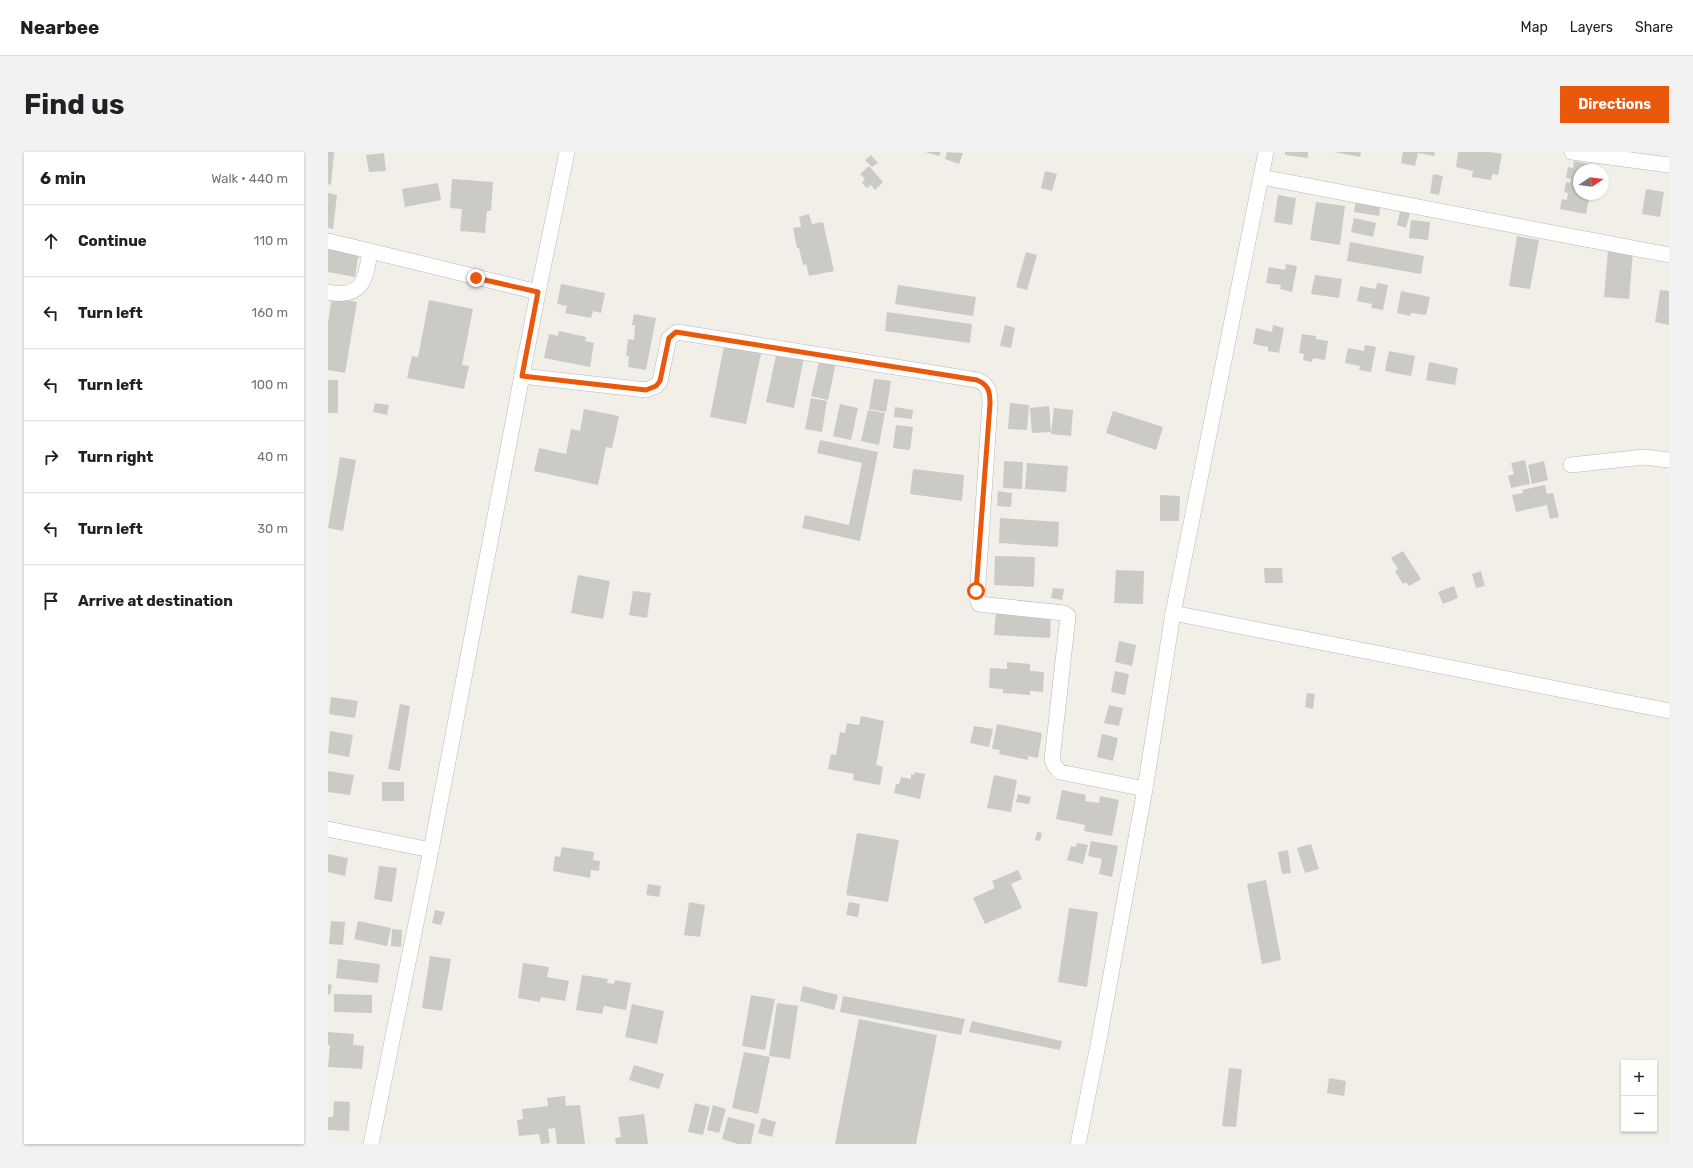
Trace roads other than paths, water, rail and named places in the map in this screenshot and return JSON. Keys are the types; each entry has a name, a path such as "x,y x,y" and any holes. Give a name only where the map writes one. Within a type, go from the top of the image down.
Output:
{"street":[{"path":"371,1144 431,850 538,292 567,152"},
{"path":"1078,1144 1145,789 1173,613 1266,152"},
{"path":"1572,152 1669,165"},
{"path":"1261,177 1669,256"},
{"path":"328,241 538,292"},
{"path":"328,292 340,295 357,290 368,270 370,251"},
{"path":"522,376 646,390 656,386 660,381 669,338 676,332 970,379 985,383 990,392 990,404 977,598 979,604 1064,613 1068,616 1052,760 1060,772 1145,789"},
{"path":"1571,464 1618,459 1644,458 1669,460"},
{"path":"1173,613 1669,711"},
{"path":"328,828 431,850"}]}
